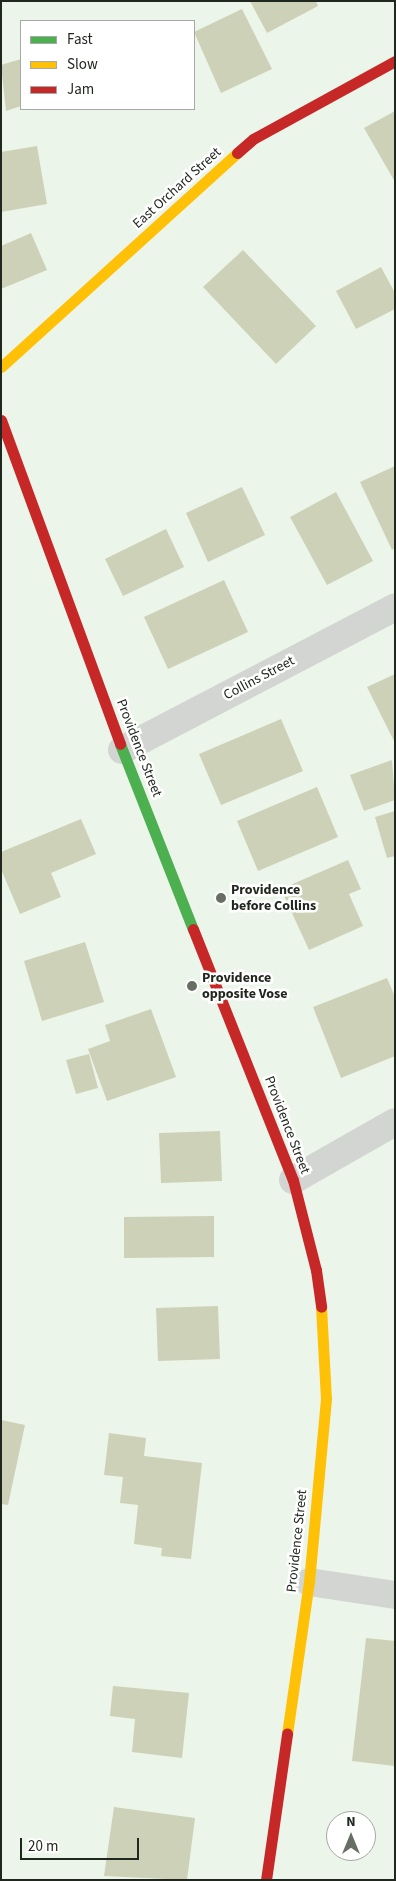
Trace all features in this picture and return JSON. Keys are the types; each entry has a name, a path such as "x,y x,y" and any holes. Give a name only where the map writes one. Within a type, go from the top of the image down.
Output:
{"main road":[{"name":"East Orchard Street","path":"1,367 253,139 395,61"},
{"name":"Providence Street","path":"1,420 122,750 293,1180 316,1270 326,1346 326,1399 309,1582 266,1880"}],"street":[{"name":"Collins Street","path":"122,750 395,607"},
{"path":"293,1180 395,1122"},
{"path":"309,1582 395,1595"}],"building":[{"path":"250,1 316,1 318,6 267,33"},
{"path":"242,9 272,69 221,93 195,32"},
{"path":"20,59 20,106 6,111 1,65"},
{"path":"395,111 395,182 364,128"},
{"path":"37,146 47,204 1,212 1,152"},
{"path":"31,233 47,270 1,289 1,246"},
{"path":"243,250 316,326 276,364 203,287"},
{"path":"381,267 395,293 395,309 356,329 336,291"},
{"path":"395,466 395,548 392,550 360,482"},
{"path":"242,487 265,535 208,562 186,513"},
{"path":"336,492 373,561 327,585 290,517"},
{"path":"166,529 184,567 123,596 105,559"},
{"path":"224,580 248,632 168,669 144,617"},
{"path":"395,674 395,743 367,687"},
{"path":"281,719 303,771 221,805 199,754"},
{"path":"392,760 395,800 364,811 350,775"},
{"path":"317,787 338,837 258,871 237,821"},
{"path":"395,811 395,856 387,858 375,817"},
{"path":"81,819 96,854 51,873 61,897 20,914 1,869 1,852"},
{"path":"348,860 361,889 349,894 363,926 309,950 281,889"},
{"path":"85,942 104,1002 42,1021 24,961"},
{"path":"387,978 395,997 395,1056 341,1078 313,1007"},
{"path":"151,1009 176,1077 107,1101 88,1049 110,1041 105,1025"},
{"path":"89,1054 98,1088 76,1094 66,1060"},
{"path":"220,1131 222,1181 161,1183 159,1133"},
{"path":"214,1216 214,1257 124,1258 124,1217"},
{"path":"218,1306 220,1359 158,1361 156,1308"},
{"path":"1,1420 25,1425 8,1505 1,1504"},
{"path":"109,1433 146,1438 144,1456 202,1463 191,1559 161,1556 162,1548 134,1544 138,1505 120,1503 123,1477 104,1475"},
{"path":"366,1638 395,1641 395,1766 352,1761"},
{"path":"113,1686 189,1693 182,1758 132,1752 135,1719 110,1716"},
{"path":"114,1807 195,1818 187,1880 104,1876"}],"traffic: fast":[{"path":"120,744 193,929"}],"traffic: slow":[{"path":"1,367 237,153"},
{"path":"287,1734 309,1582 326,1399 321,1307"}],"traffic: jam":[{"path":"237,153 253,139 395,61"},
{"path":"1,420 120,744"},
{"path":"193,929 293,1180 316,1270 321,1307"},
{"path":"266,1880 287,1734"}],"place":[{"name":"Providence before Collins","path":"221,898"},
{"name":"Providence opposite Vose","path":"192,986"}]}
